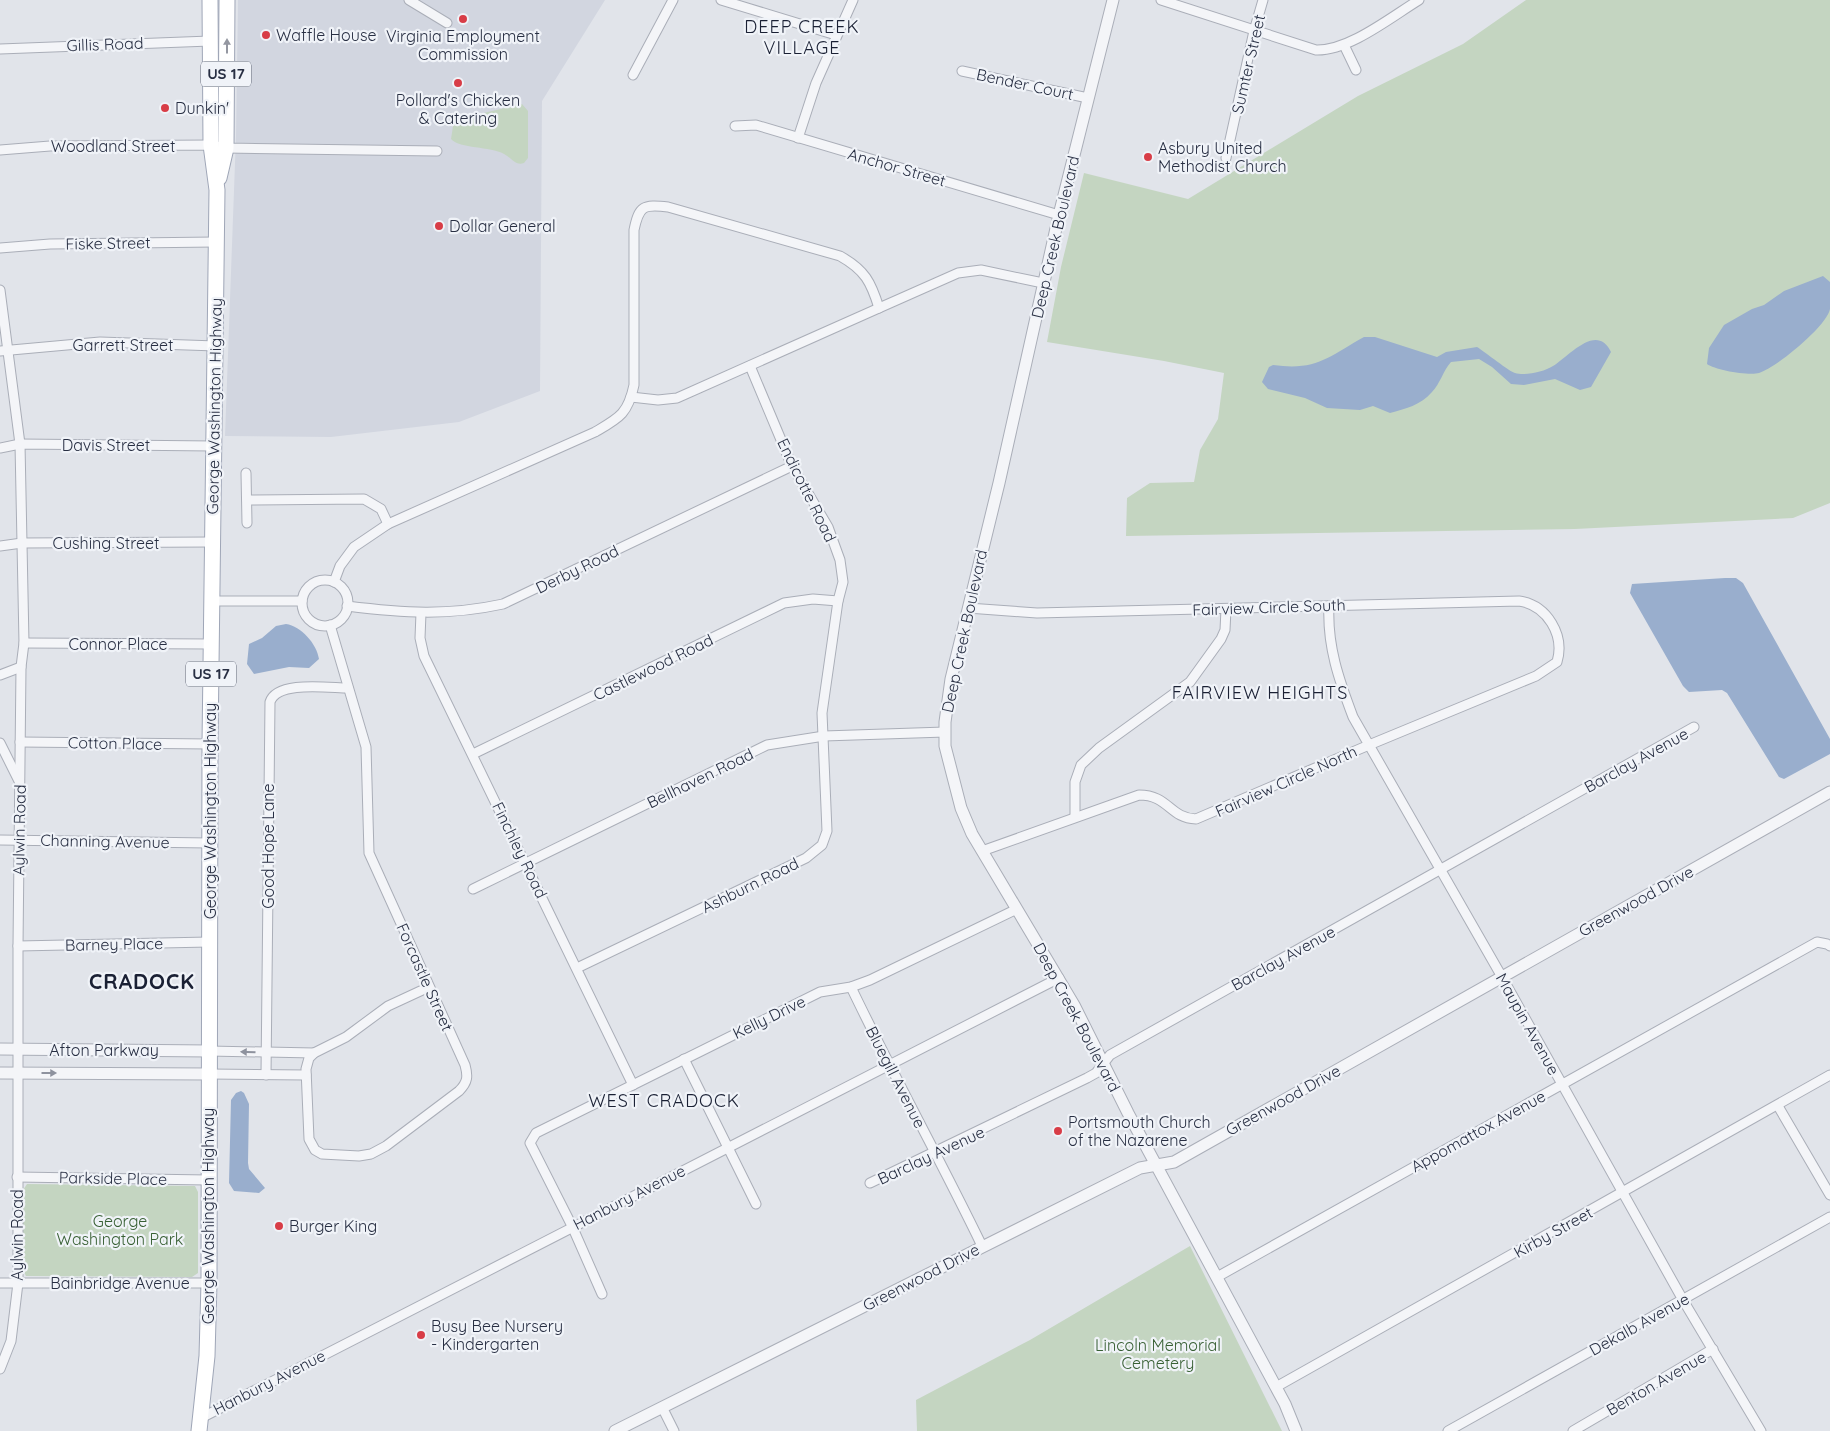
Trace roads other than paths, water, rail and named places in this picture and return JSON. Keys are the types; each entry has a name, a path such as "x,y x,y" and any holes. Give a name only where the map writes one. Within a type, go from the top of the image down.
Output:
{"main road":[{"name":"George Washington Highway","path":"210,0 210,41 218,146"},
{"name":"George Washington Highway","path":"200,1424 207,1356 209,1283 208,1074 211,542 216,346 215,242 218,146 227,0"}],"street":[{"path":"409,0 447,23"},
{"path":"633,75 673,0"},
{"path":"721,0 836,35"},
{"path":"798,138 816,83 853,0"},
{"name":"Deep Creek Boulevard","path":"1113,0 1059,215 951,679 945,746 961,808 972,834 1059,978 1276,1387 1296,1431"},
{"path":"1161,0 1316,50 1333,49 1344,45 1419,0"},
{"name":"Sumter Street","path":"1226,158 1254,31 1263,0"},
{"name":"Gillis Road","path":"0,49 210,41"},
{"path":"1344,45 1356,70"},
{"name":"Bender Court","path":"962,70 1088,98"},
{"name":"Anchor Street","path":"735,126 756,125 1059,215"},
{"name":"Woodland Street","path":"0,150 50,146 218,146 437,150"},
{"path":"334,582 340,566 354,547 388,524 595,432 621,416 631,397 634,385 634,230 637,214 643,207 653,205 668,207 840,256 857,265 871,284 879,308"},
{"name":"Fiske Street","path":"0,248 50,244 215,242"},
{"path":"631,397 658,400 677,398 958,274 973,271 1003,273 1044,282"},
{"name":"Aylwin Road","path":"0,290 4,350 20,444 24,644 21,667 18,946 18,1283 11,1341 0,1369"},
{"name":"Garrett Street","path":"4,350 100,342 216,346"},
{"name":"Endicotte Road","path":"750,366 792,466 828,527 840,560 843,582 838,601 824,697 824,736"},
{"name":"Davis Street","path":"0,448 20,444 213,446"},
{"name":"Derby Road","path":"347,606 421,613 473,611 503,604 792,466"},
{"path":"246,473 247,523"},
{"path":"247,500 364,499 381,508 388,524"},
{"name":"Cushing Street","path":"0,546 22,543 211,542"},
{"path":"327,580 334,582 345,592 347,606 342,618 330,625 323,626 310,620 305,615 302,601 307,588 313,583 327,580"},
{"name":"Castlewood Road","path":"473,754 784,603 812,599 838,601"},
{"path":"212,601 302,601"},
{"name":"Fairview Circle South","path":"968,608 1037,613 1520,601 1537,605 1556,631"},
{"name":"Maupin Avenue","path":"1328,606 1328,630 1336,674 1352,717 1502,977 1683,1300 1761,1431"},
{"path":"1075,817 1075,782 1081,765 1099,748 1190,682 1221,639 1225,630 1226,609"},
{"name":"Finchley Road","path":"421,613 420,638 424,656 526,862 632,1085"},
{"name":"Forcastle Street","path":"306,1075 308,1132 315,1150 322,1154 359,1156 371,1154 386,1146 460,1091 465,1085 468,1076 465,1065 369,853 367,840 366,747 330,625"},
{"name":"Fairview Circle North","path":"982,851 1127,798 1149,795 1160,799 1183,817 1196,819 1369,744 1548,670 1557,662 1560,653 1556,631"},
{"name":"Connor Place","path":"24,644 211,644"},
{"path":"0,675 21,667"},
{"name":"Good Hope Lane","path":"266,1075 270,702 276,693 286,688 348,688"},
{"name":"Barclay Avenue","path":"870,1183 936,1153 1087,1078 1096,1073 1110,1055 1694,727"},
{"name":"Bellhaven Road","path":"473,889 767,745 824,736 945,732"},
{"name":"Ashburn Road","path":"577,968 806,858 822,845 827,831 824,736"},
{"name":"Cotton Place","path":"20,742 210,744"},
{"path":"0,743 20,784"},
{"name":"Greenwood Drive","path":"615,1431 1140,1168 1174,1162 1830,792"},
{"name":"Channing Avenue","path":"0,840 210,843"},
{"name":"Kelly Drive","path":"572,1226 530,1143 536,1133 820,992 852,987 870,980 1018,909"},
{"name":"Barney Place","path":"18,946 209,942"},
{"name":"Appomattox Avenue","path":"1217,1277 1817,942 1830,946"},
{"name":"Hanbury Avenue","path":"200,1424 572,1226 1059,978"},
{"path":"208,1074 306,1075 306,1064 314,1053 346,1037 388,1006 430,987"},
{"name":"Bluegill Avenue","path":"852,987 888,1064 936,1153 982,1246"},
{"name":"Afton Parkway","path":"0,1049 209,1051"},
{"path":"209,1051 314,1053"},
{"path":"684,1059 756,1204"},
{"name":"Afton Parkway","path":"0,1073 208,1074"},
{"name":"Kirby Street","path":"1276,1387 1830,1075"},
{"path":"1778,1106 1830,1196"},
{"name":"Parkside Place","path":"17,1177 208,1180"},
{"name":"Dekalb Avenue","path":"1448,1431 1830,1217"},
{"path":"572,1226 602,1294"},
{"name":"Bainbridge Avenue","path":"0,1283 209,1283"},
{"name":"Benton Avenue","path":"1573,1431 1713,1349"},
{"path":"662,1407 674,1431"}],"water":[{"path":"1823,276 1830,282 1830,309 1820,325 1800,346 1767,370 1754,374 1724,370 1707,364 1709,348 1724,325 1752,309 1764,305 1784,291"},
{"path":"1364,337 1375,337 1437,357 1446,352 1477,347 1508,369 1519,374 1545,370 1575,349 1591,341 1598,340 1605,344 1611,352 1591,387 1580,390 1555,379 1524,385 1511,384 1492,367 1479,359 1451,362 1435,389 1428,396 1412,406 1390,413 1373,406 1360,410 1327,408 1305,398 1268,389 1262,382 1269,367 1273,365 1301,366 1322,361"},
{"path":"1736,578 1743,583 1830,739 1830,754 1784,779 1779,777 1727,693 1722,690 1689,692 1683,686 1630,593 1632,584"},
{"path":"292,625 303,632 315,647 319,659 309,668 289,667 254,674 247,664 249,644 262,638 276,626"},
{"path":"241,1091 244,1093 249,1104 249,1169 265,1188 259,1193 234,1191 229,1183 231,1100 236,1093"}],"place":[{"name":"Virginia Employment Commission","path":"463,19"},
{"name":"Waffle House","path":"266,35"},
{"name":"Pollard's Chicken & Catering","path":"458,83"},
{"name":"Dunkin'","path":"165,108"},
{"name":"Asbury United Methodist Church","path":"1148,157"},
{"name":"Dollar General","path":"439,226"},
{"name":"Portsmouth Church of the Nazarene","path":"1058,1131"},
{"name":"Burger King","path":"279,1226"},
{"name":"Busy Bee Nursery - Kindergarten","path":"421,1335"}],"district":[{"name":"DEEP CREEK VILLAGE","path":"802,37"},
{"name":"FAIRVIEW HEIGHTS","path":"1260,693"},
{"name":"CRADOCK","path":"142,982"},
{"name":"WEST CRADOCK","path":"664,1101"}],"park label":[{"name":"George Washington Park","path":"120,1230"},
{"name":"Lincoln Memorial Cemetery","path":"1158,1354"}]}
